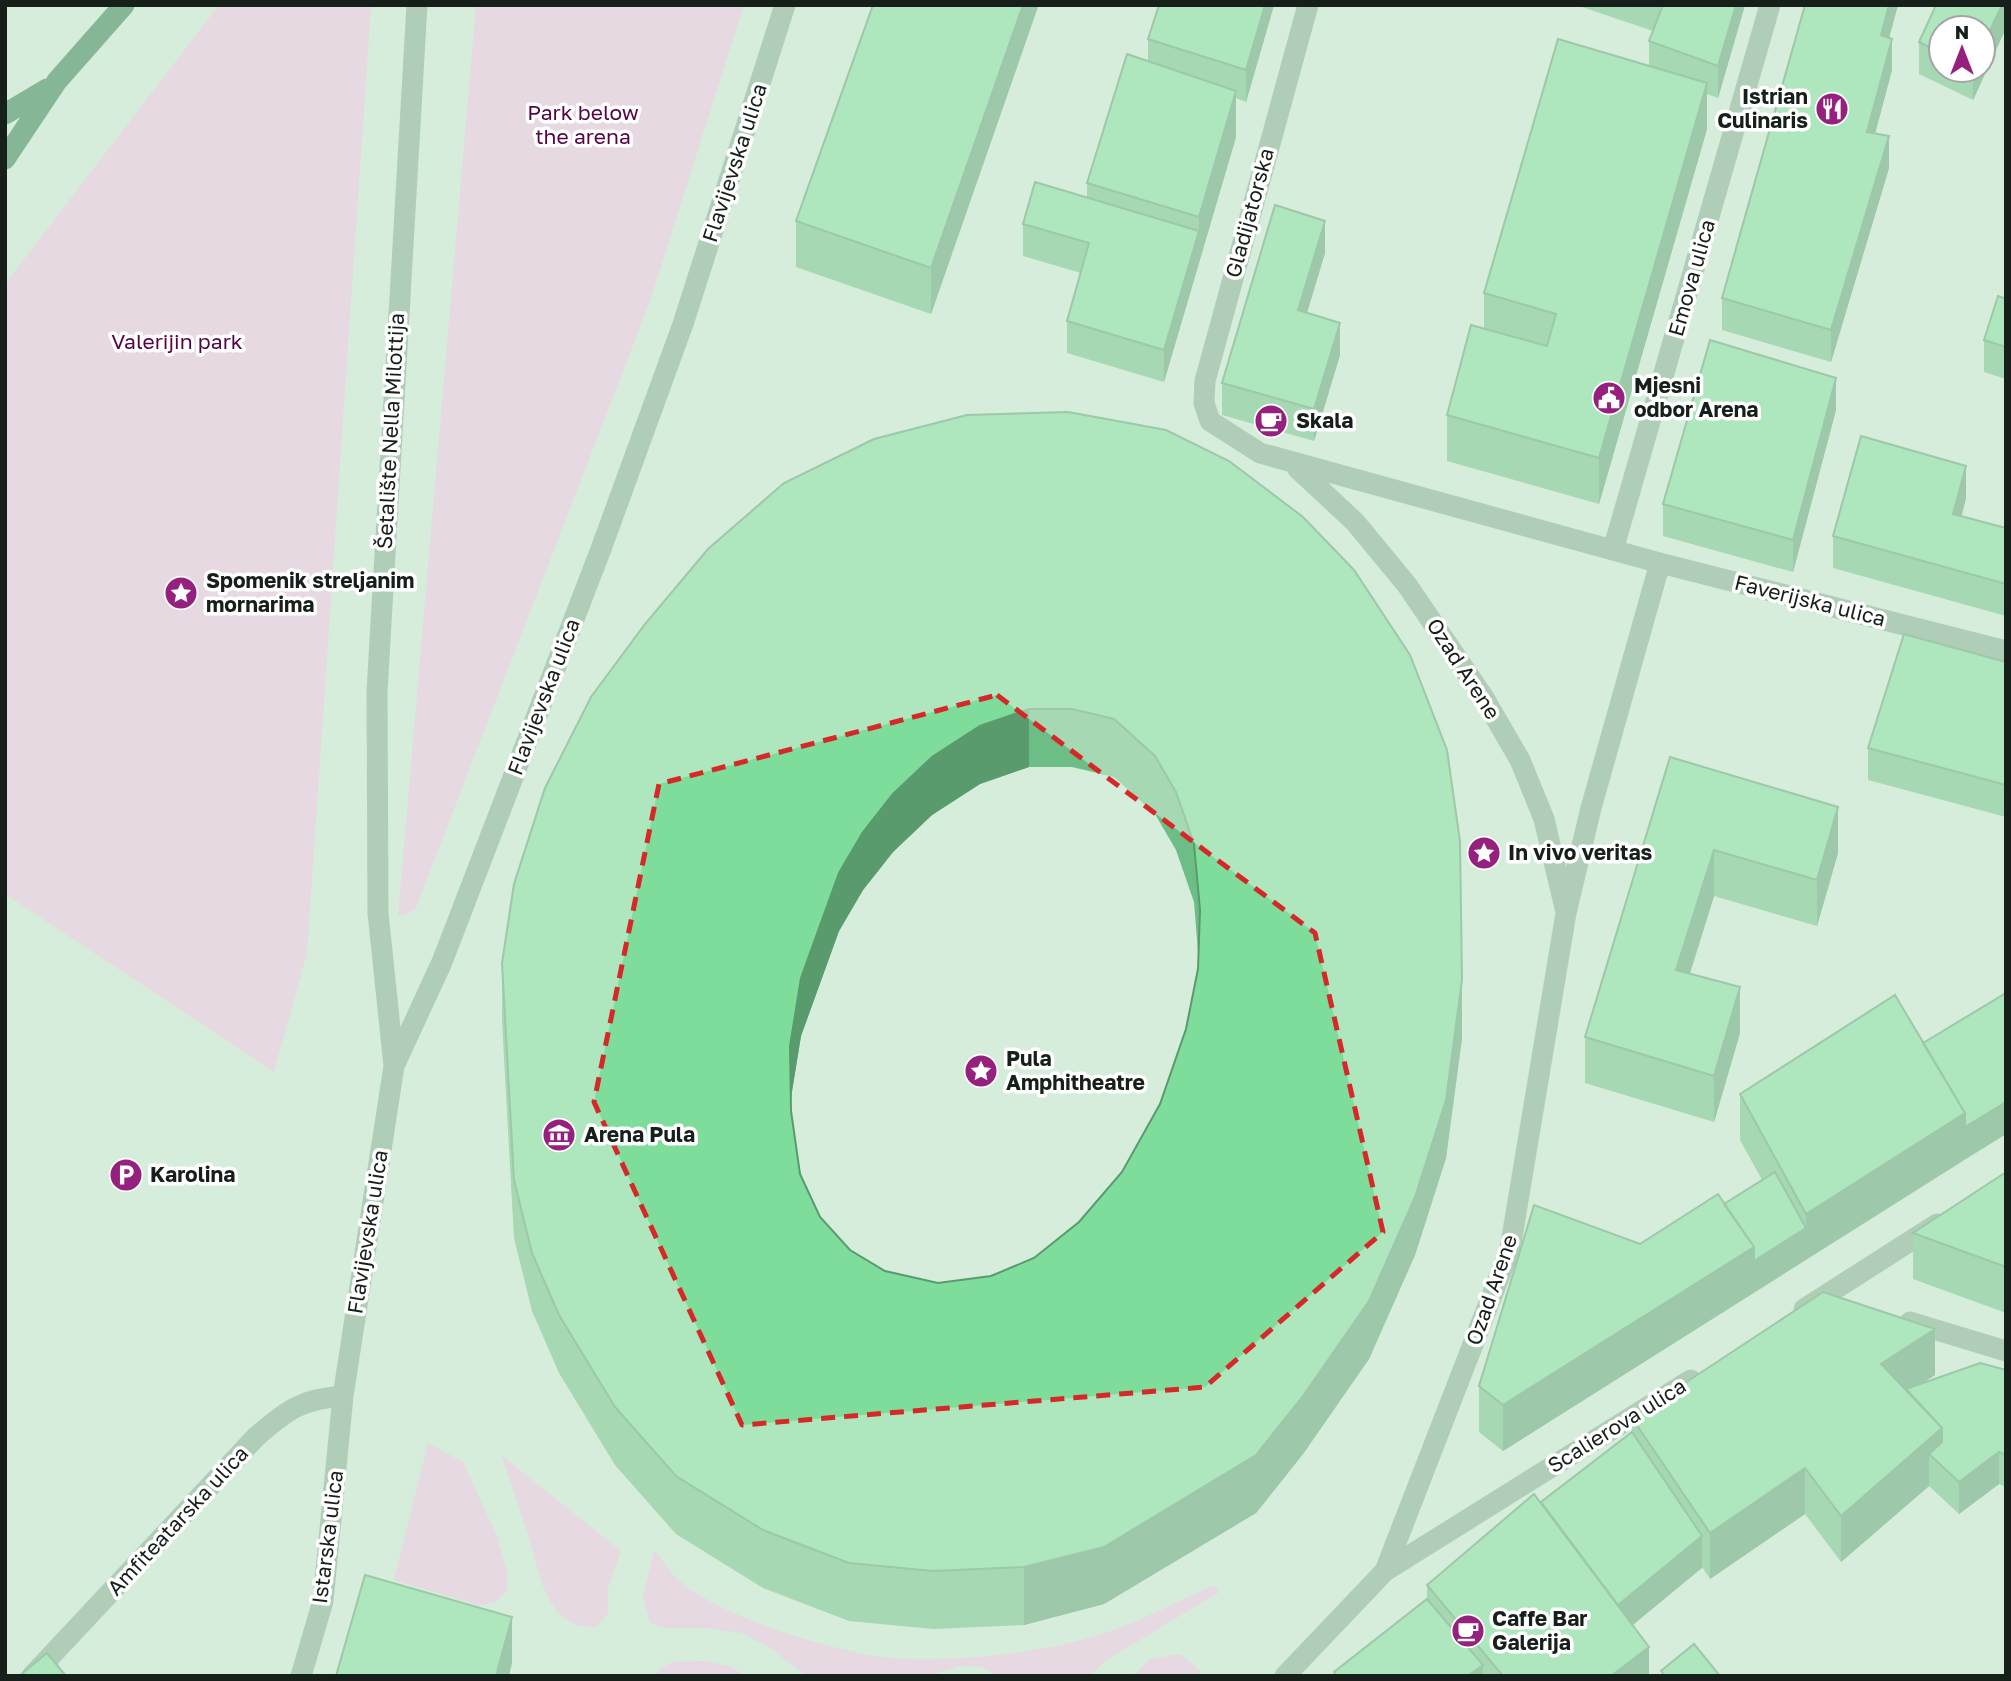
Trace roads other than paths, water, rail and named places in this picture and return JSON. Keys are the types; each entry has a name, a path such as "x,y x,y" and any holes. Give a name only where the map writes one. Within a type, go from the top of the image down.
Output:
{"main road":[{"path":"5,159 57,81 124,5"},
{"path":"5,114 23,106 57,81"}],"street":[{"name":"Šetalište Nella Milottija","path":"394,1066 378,913 377,692 417,5"},
{"name":"Flavijevska ulica","path":"343,1396 394,1066 442,962 624,486 683,324 785,5"},
{"name":"Gladijatorska","path":"1210,421 1204,403 1205,381 1308,5"},
{"name":"Emova ulica","path":"1614,550 1770,5"},
{"name":"Ozad Arene","path":"1210,421 1229,436 1261,453 1292,463 1614,550"},
{"name":"Ozad Arene","path":"1292,463 1355,522 1407,585 1484,698 1520,760 1544,819 1566,913"},
{"name":"Faverijska ulica","path":"1614,550 2006,651"},
{"name":"Ozad Arene","path":"1385,1572 1510,1249 1566,913 1591,808 1660,563"},
{"path":"1790,1318 1960,1209"},
{"path":"1824,1296 1850,1304"},
{"path":"1889,1316 2006,1351"},
{"name":"Scalierova ulica","path":"1285,1676 1385,1572 1709,1368"},
{"name":"Amfiteatarska ulica","path":"32,1676 256,1437 283,1413 314,1398 343,1396"},
{"name":"Istarska ulica","path":"301,1676 323,1601 343,1396"}],"place":[{"name":"Istrian Culinaris","path":"1832,109"},
{"name":"Mjesni odbor Arena","path":"1609,398"},
{"name":"Skala","path":"1271,421"},
{"name":"Spomenik streljanim mornarima","path":"181,593"},
{"name":"In vivo veritas","path":"1484,853"},
{"name":"Pula Amphitheatre","path":"981,1071"},
{"name":"Arena Pula","path":"559,1135"},
{"name":"Karolina","path":"126,1175"},
{"name":"Caffe Bar Galerija","path":"1468,1631"}],"park label":[{"name":"Park below the arena","path":"583,125"},
{"name":"Valerijin park","path":"177,342"}]}
